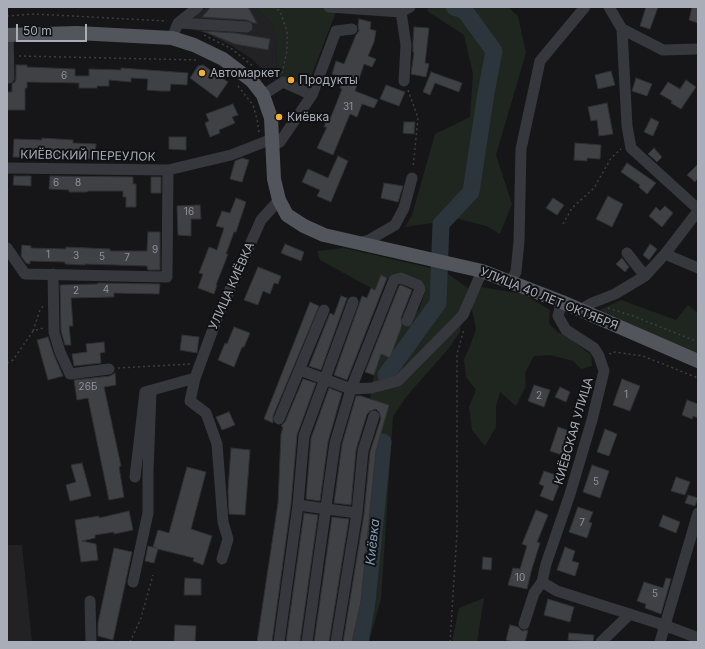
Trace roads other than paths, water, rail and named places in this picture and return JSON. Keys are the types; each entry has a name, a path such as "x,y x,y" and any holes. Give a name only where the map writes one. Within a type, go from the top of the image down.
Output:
{"main road":[{"path":"7,35 77,33 172,38 194,45 223,59 252,81 263,94 271,118 268,143 274,179 280,200"},
{"name":"УЛИЦА 40 ЛЕТ ОКТЯБРЯ","path":"280,200 287,215 304,226 324,235 477,270 562,302 698,361"}],"street":[{"path":"172,38 178,23 198,7"},
{"path":"328,7 405,9 406,45 404,81"},
{"path":"510,282 516,272 519,241 521,149 540,61 585,7"},
{"path":"580,310 592,303 615,294 645,276 698,210 631,148 627,126 622,29 609,7"},
{"path":"178,23 247,27"},
{"path":"268,143 280,142 312,95 336,31 352,29"},
{"path":"622,29 663,50 698,49"},
{"path":"7,35 9,56 9,78 7,78"},
{"path":"263,94 283,82 312,95"},
{"name":"КИЁВСКИЙ ПЕРЕУЛОК","path":"7,168 168,170 231,155 268,143"},
{"name":"КИЁВСКИЙ ПЕРЕУЛОК","path":"53,274 167,277 168,170"},
{"path":"356,243 369,240 395,225 404,208 412,178"},
{"name":"УЛИЦА КИЁВКА","path":"222,559 228,539 223,522 217,444 206,413 190,401 195,378 216,321 261,220 280,200"},
{"path":"7,248 25,274 53,274 54,332 60,352 70,374 109,369"},
{"path":"626,253 645,276"},
{"path":"664,254 698,268"},
{"path":"300,370 351,389 371,388 398,381 463,315 477,270"},
{"path":"307,642 335,443 351,389 394,280 401,278 418,285 420,289 407,321"},
{"path":"279,642 298,505 304,436 353,302"},
{"name":"КИЁВСКАЯ УЛИЦА","path":"524,624 534,593 542,582 546,564 570,494 594,413 604,370 599,356 594,348 566,330 558,316 562,302"},
{"path":"279,419 324,310"},
{"path":"135,477 145,392 195,378"},
{"path":"133,582 148,512 148,472 152,391"},
{"path":"336,642 357,513 363,451 374,416"},
{"path":"298,505 357,513"},
{"path":"660,642 698,513"},
{"path":"542,582 557,591 664,625 698,638"},
{"path":"90,601 91,642"},
{"path":"601,642 630,614"}],"waterway":[{"name":"Киёвка","path":"386,375 438,303 441,224 471,192 494,51 465,11 454,7"},
{"name":"Киёвка","path":"360,642 367,602 383,442"}],"place":[{"name":"Автомаркет","path":"202,73"},
{"name":"Продукты","path":"291,80"},
{"name":"Киёвка","path":"279,117"}]}
